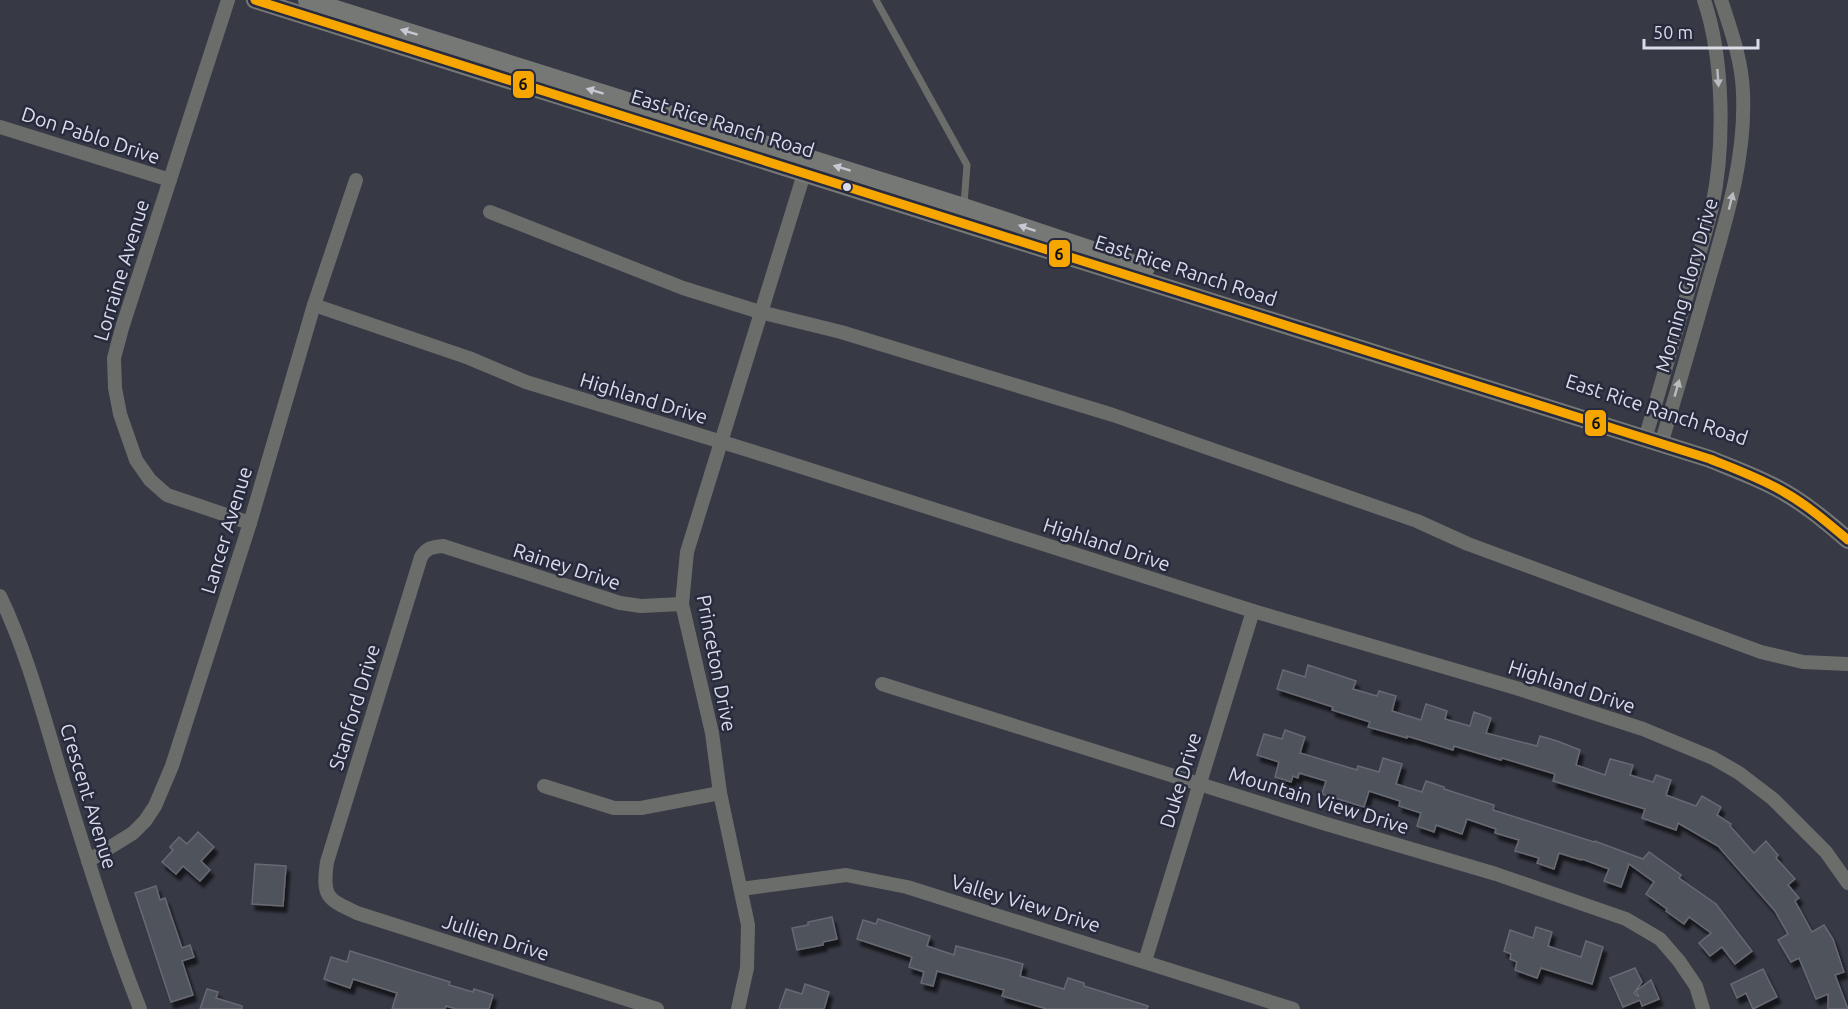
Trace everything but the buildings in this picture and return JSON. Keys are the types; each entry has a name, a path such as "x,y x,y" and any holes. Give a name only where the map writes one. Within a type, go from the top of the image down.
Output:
{"main road":[{"name":"East Rice Ranch Road","path":"255,0 806,165 1275,311 1655,436 1777,488 1830,524 1848,540"},
{"name":"East Rice Ranch Road","path":"307,0 806,165"},
{"name":"East Rice Ranch Road","path":"1655,436 1714,449 1751,464 1782,479 1848,527"}],"street":[{"name":"Lorraine Avenue","path":"228,0 122,328 114,358 115,388 120,414 136,460 150,480 167,495 250,523"},
{"name":"Morning Glory Drive","path":"1655,436 1716,185 1719,134 1717,60 1704,0"},
{"name":"Morning Glory Drive","path":"1655,436 1731,202 1742,135 1744,106 1737,50 1721,0"},
{"path":"1719,104 1732,99 1741,102 1744,106"},
{"name":"Don Pablo Drive","path":"0,127 170,180"},
{"path":"1719,134 1731,141 1742,135"},
{"name":"Princeton Drive","path":"738,1009 747,968 748,925 720,793 711,734 682,604 687,552 806,165"},
{"name":"Lancer Avenue","path":"88,861 133,833 145,821 155,806 172,766 356,180"},
{"path":"490,212 683,288 760,312 841,332 1113,415 1417,521 1468,544 1761,652 1803,662 1848,664"},
{"name":"Highland Drive","path":"315,305 469,358 526,382 1253,610 1643,729 1713,758 1739,773 1773,799 1826,852 1848,883"},
{"name":"Rainey Drive","path":"443,546 620,603 641,606 682,604"},
{"name":"Stanford Drive","path":"328,895 324,881 327,862 421,557 425,550 443,546"},
{"name":"Crescent Avenue","path":"0,596 27,661 88,861 140,1009"},
{"name":"Duke Drive","path":"1145,961 1253,610"},
{"name":"Mountain View Drive","path":"882,684 1323,823 1496,874 1626,919 1660,939 1679,961 1696,986 1703,1009"},
{"path":"544,786 614,808 641,808 720,793"},
{"name":"Valley View Drive","path":"741,889 846,875 879,880 1293,1009"},
{"name":"Jullien Drive","path":"328,895 333,902 357,913 657,1009"}],"lane":[{"path":"876,0 967,165 962,214"}],"transit line":[{"name":"6","path":"255,0 1710,459 1784,492 1809,508 1848,540"}]}
